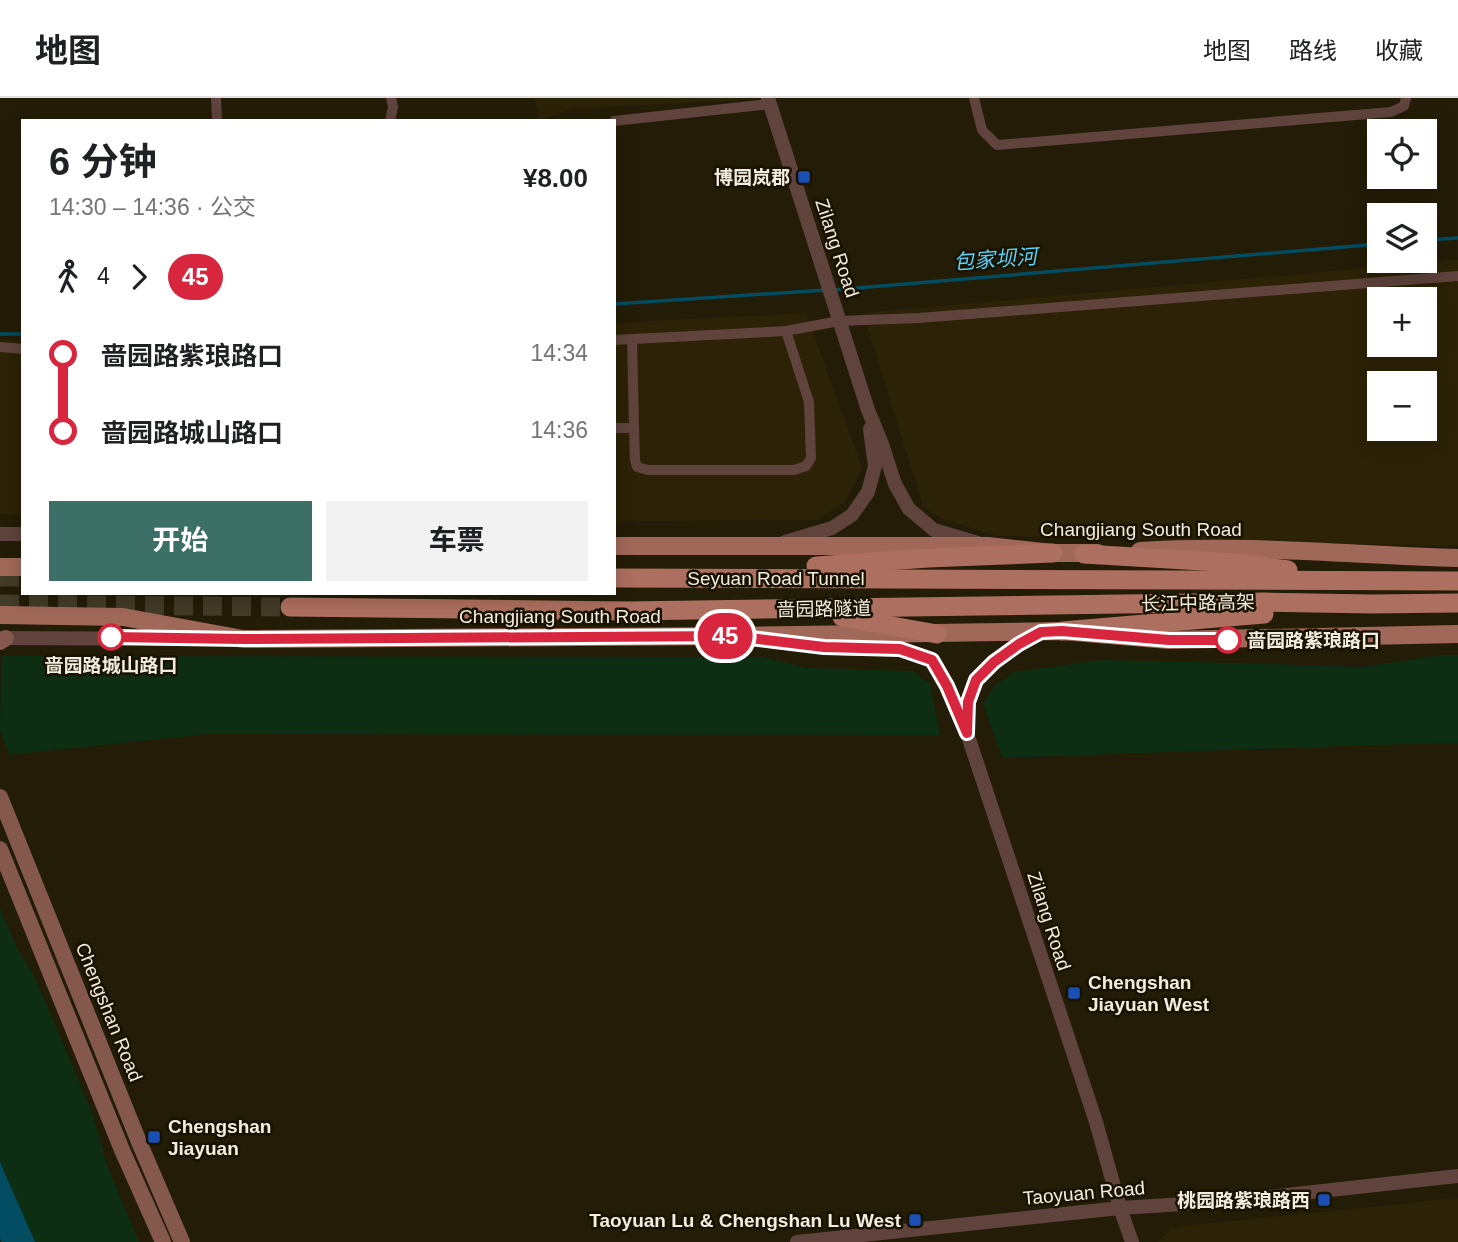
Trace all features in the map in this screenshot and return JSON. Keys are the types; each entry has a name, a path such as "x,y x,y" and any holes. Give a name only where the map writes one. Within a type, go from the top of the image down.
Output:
{"highway":[{"path":"616,567 804,567 1053,553"},
{"path":"1084,554 1236,563 1365,580"},
{"name":"Seyuan Road Tunnel","path":"616,578 939,578"},
{"name":"长江中路高架","path":"939,578 1458,580"},
{"name":"长江中路高架","path":"937,607 1263,602 1458,603"},
{"path":"1062,631 1371,604"},
{"name":"啬园路隧道","path":"290,607 628,611 937,607"},
{"path":"628,611 842,617 937,634"}],"main road":[{"name":"Changjiang South Road","path":"616,546 988,546 1084,554 1167,549 1297,549 1458,558"},
{"path":"0,608 24,615"},
{"name":"Changjiang South Road","path":"0,615 123,617 243,639 1062,631 1169,640 1458,634"},
{"name":"Chengshan Road","path":"0,797 181,1242"},
{"name":"Chengshan Road","path":"0,849 122,1150 163,1242"}],"street":[{"path":"216,98 216,119"},
{"path":"390,119 393,107 391,98"},
{"path":"974,98 982,130 997,145 1391,112 1404,106 1406,98"},
{"path":"616,121 769,101"},
{"name":"Zilang Road","path":"769,101 868,410"},
{"path":"616,340 786,331 839,320 919,318 1458,276"},
{"path":"632,339 635,460 638,467 648,470 794,470 806,466 811,458 809,402 786,331"},
{"path":"0,347 21,349"},
{"path":"868,410 895,484 909,509 934,530 988,546"},
{"path":"773,546 832,528 852,514 868,492 875,466 868,410"},
{"path":"616,428 634,428"},
{"path":"0,534 21,534"},
{"path":"967,733 968,702 976,680 994,662 1041,632"},
{"name":"Zilang Road","path":"734,636 848,649 900,649 932,660 947,686 967,733 1096,1122 1132,1242"},
{"path":"2,639 243,639"},
{"name":"Taoyuan Road","path":"797,1242 1458,1176"}],"shaded area":[{"path":"534,98 739,100 573,109 540,119"},
{"path":"1458,260 1458,546 996,536 940,518 923,506 863,313 1367,268 1367,273 1437,273 1437,262"},
{"path":"806,313 862,468 845,502 818,520 616,521 616,323"},
{"path":"0,340 21,340 21,515 0,514"},
{"path":"1458,1198 1458,1242 1158,1242 1171,1229 1182,1226"}],"green space":[{"path":"1458,655 1458,743 1002,758 983,703 995,685 1015,672 1100,660 1362,667"},
{"path":"1,656 763,657 807,668 912,671 930,684 940,735 208,734 9,755 0,731"},
{"path":"0,908 19,952 34,975 81,1086 107,1165 139,1242 35,1242 0,1162"}],"water":[{"path":"0,1162 35,1242 1,1242"}],"waterway":[{"name":"包家坝河","path":"1437,239 1458,238"},
{"name":"包家坝河","path":"833,290 1367,245"},
{"name":"包家坝河","path":"616,304 826,290"},
{"name":"包家坝河","path":"0,334 21,334"}],"tunnel":[{"path":"0,577 21,577"},
{"path":"0,604 290,607"}],"bus line":[{"name":"45","path":"111,637 243,639 734,636 848,649 900,649 932,660 947,686 967,733 968,702 976,680 994,662 1041,632 1062,631 1169,640 1228,640"}],"place":[{"name":"博园岚郡","path":"804,177"},
{"name":"啬园路城山路口","path":"111,637"},
{"name":"啬园路紫琅路口","path":"1228,640"},
{"name":"Chengshan Jiayuan West","path":"1074,993"},
{"name":"Chengshan Jiayuan","path":"154,1137"},
{"name":"桃园路紫琅路西","path":"1324,1200"},
{"name":"Taoyuan Lu & Chengshan Lu West","path":"915,1220"}]}
